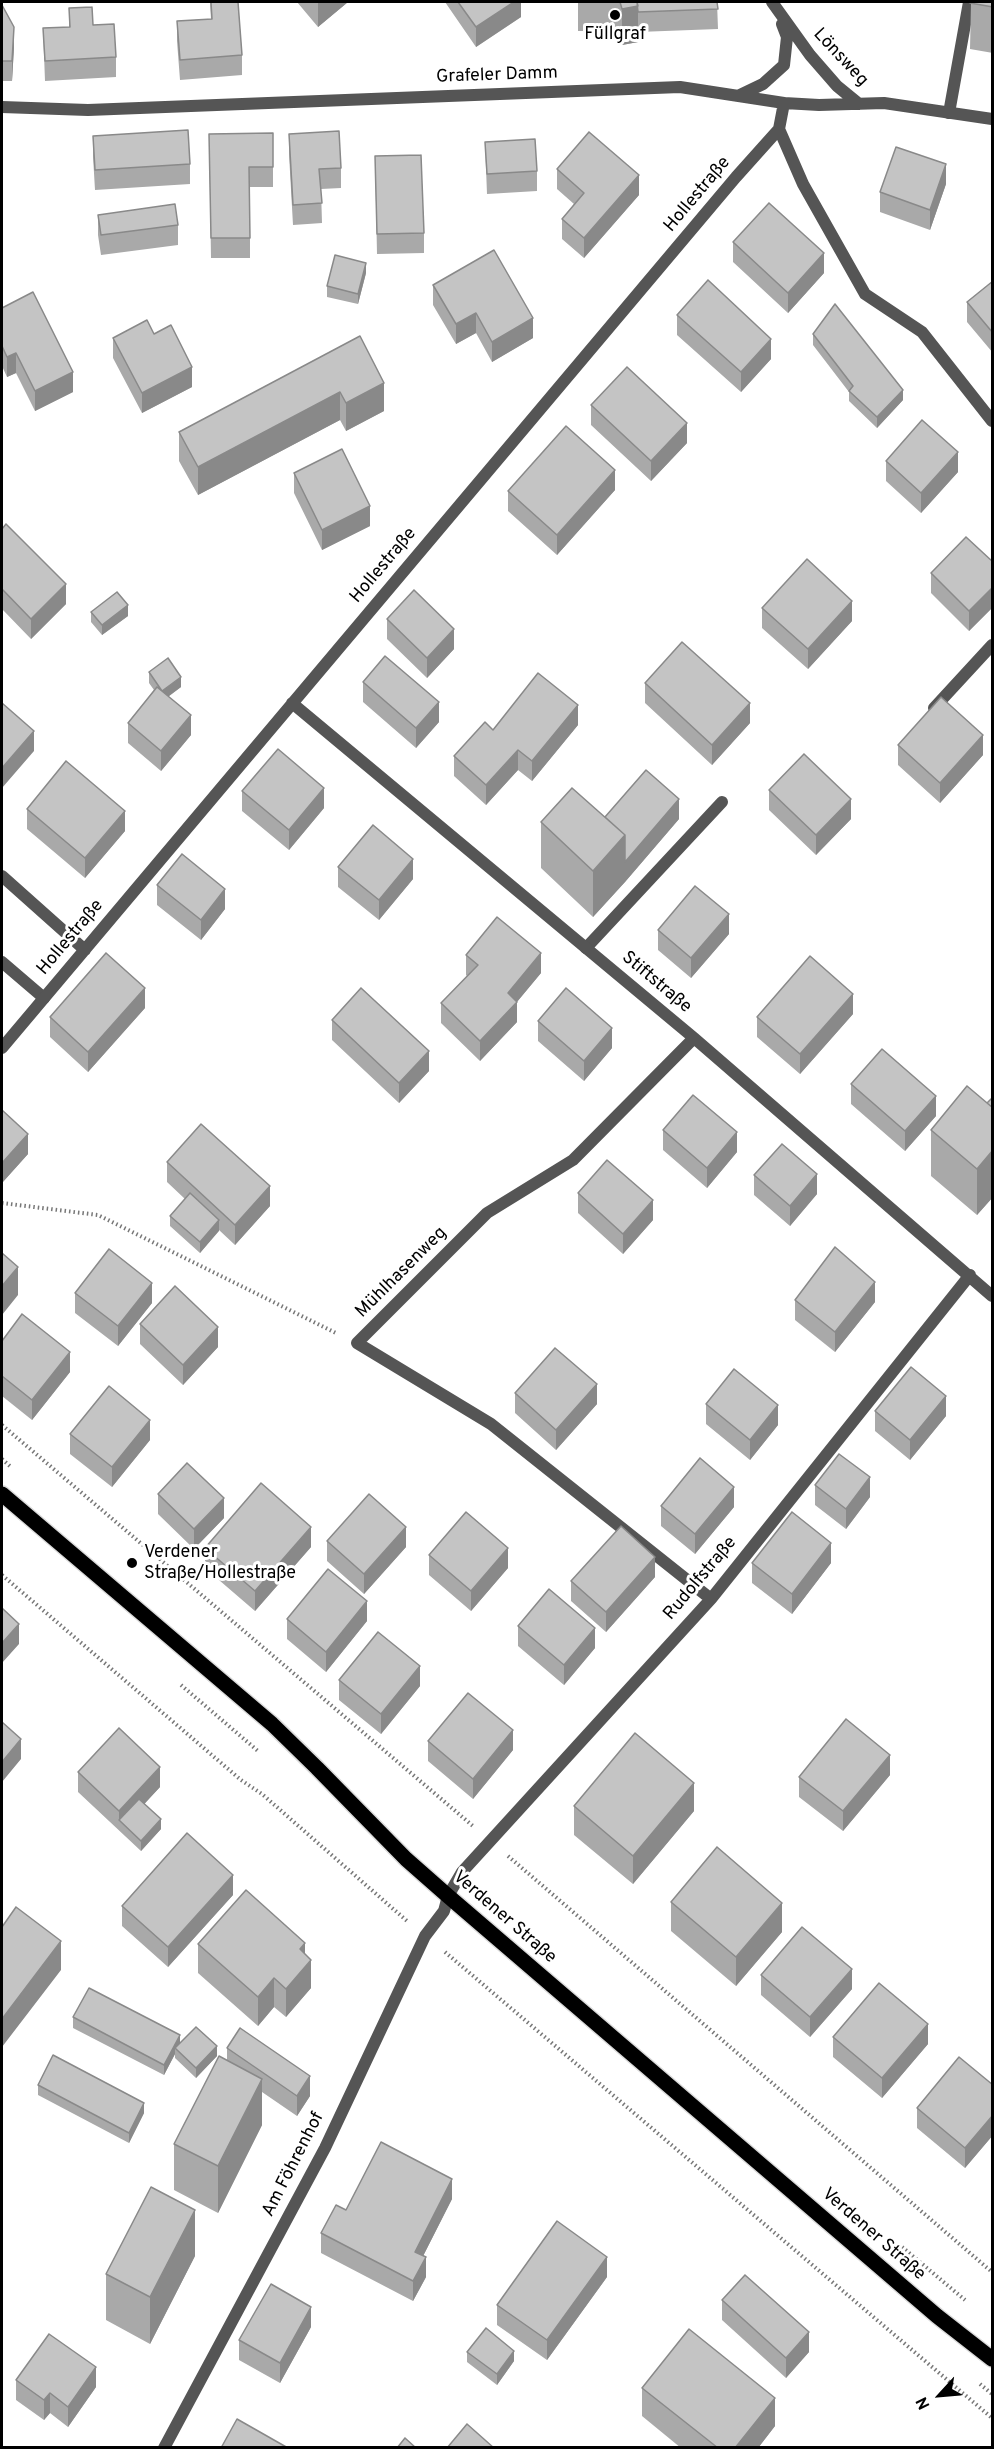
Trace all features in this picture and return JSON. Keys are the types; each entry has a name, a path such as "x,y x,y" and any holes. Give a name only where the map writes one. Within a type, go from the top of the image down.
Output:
{"main road":[{"name":"Verdener Straße","path":"2,1494 272,1724 406,1859 448,1896 937,2316 993,2359"}],"street":[{"path":"949,113 969,2"},
{"name":"Lönsweg","path":"738,96 763,84 784,65 787,37 774,4"},
{"name":"Lönsweg","path":"774,4 810,55 837,86 859,104"},
{"name":"Grafeler Damm","path":"2,107 88,110 680,87 783,103 884,103 993,119"},
{"path":"783,103 779,129 802,184 865,294 922,332 993,422"},
{"name":"Hollestraße","path":"2,1048 736,177 779,129"},
{"path":"934,708 993,645"},
{"name":"Stiftstraße","path":"292,703 694,1038 993,1296"},
{"path":"586,948 722,802"},
{"path":"2,876 85,950"},
{"path":"2,962 44,998"},
{"name":"Mühlhasenweg","path":"694,1038 573,1161 487,1213 357,1343 491,1424 711,1599"},
{"name":"Rudolfstraße","path":"448,1896 462,1872 489,1840 711,1599 970,1275"},
{"name":"Am Föhrenhof","path":"164,2448 325,2148 425,1936 444,1911 448,1896"}],"path":[{"path":"2,1203 98,1215 357,1343"},
{"path":"2,1459 19,1474"},
{"path":"2,1575 993,2418"},
{"path":"897,2243 966,2302"}],"building":[{"path":"211,2 238,2 242,55 180,60 177,21 212,19"},
{"path":"458,2 514,2 476,27"},
{"path":"620,2 637,2 638,6 622,9"},
{"path":"637,2 717,2 718,9 638,12"},
{"path":"993,2 993,7 970,3"},
{"path":"2,5 14,27 12,61 2,61"},
{"path":"92,7 93,25 114,24 116,57 45,61 43,28 70,27 69,8"},
{"path":"188,130 190,164 95,170 93,136"},
{"path":"339,131 341,168 319,169 322,203 293,205 289,134"},
{"path":"589,132 639,175 584,238 562,219 584,193 557,169"},
{"path":"273,133 273,167 249,167 250,238 211,238 209,134"},
{"path":"535,139 537,171 487,174 485,142"},
{"path":"896,147 946,164 930,210 880,192"},
{"path":"421,155 424,233 377,234 375,156"},
{"path":"769,203 824,253 788,293 733,242"},
{"path":"175,204 178,225 101,235 98,215"},
{"path":"494,250 533,318 492,342 476,313 456,324 433,285"},
{"path":"335,255 366,263 358,294 327,286"},
{"path":"708,280 771,339 741,372 677,315"},
{"path":"993,281 993,333 967,302"},
{"path":"33,292 73,372 35,391 16,353 7,357 2,346 2,308"},
{"path":"835,304 903,390 877,417 849,391 853,386 813,334"},
{"path":"147,320 154,334 171,325 192,367 142,393 113,338"},
{"path":"360,336 384,383 346,403 340,392 198,467 179,432"},
{"path":"627,367 687,423 651,461 591,405"},
{"path":"922,420 958,452 921,493 886,461"},
{"path":"566,426 615,470 557,535 508,491"},
{"path":"342,449 370,506 322,530 294,473"},
{"path":"6,524 66,584 31,619 2,589 2,529"},
{"path":"966,537 993,562 993,587 969,611 931,573"},
{"path":"807,559 852,601 808,649 762,608"},
{"path":"414,590 454,629 427,658 387,619"},
{"path":"117,592 128,605 102,625 91,612"},
{"path":"682,642 750,703 712,745 645,683"},
{"path":"385,656 439,702 416,728 363,682"},
{"path":"168,658 181,677 162,691 149,672"},
{"path":"538,673 578,705 532,761 518,750 486,785 454,756 485,722 493,730"},
{"path":"157,687 191,715 161,751 128,723"},
{"path":"941,697 983,735 940,783 898,745"},
{"path":"2,703 34,731 2,768"},
{"path":"278,749 324,788 289,830 242,791"},
{"path":"804,754 851,799 816,835 769,790"},
{"path":"66,761 125,811 85,858 27,809"},
{"path":"646,770 679,799 625,862 625,835 605,817"},
{"path":"572,788 625,835 593,871 541,822"},
{"path":"373,825 413,859 379,900 338,867"},
{"path":"182,854 225,889 201,920 157,885"},
{"path":"695,886 729,914 691,958 658,930"},
{"path":"497,917 541,953 508,993 517,1002 480,1041 441,1003 478,965 466,955"},
{"path":"106,953 145,988 88,1052 50,1017"},
{"path":"810,956 853,994 800,1054 757,1017"},
{"path":"361,988 429,1051 399,1083 332,1020"},
{"path":"566,988 612,1028 584,1061 538,1021"},
{"path":"882,1049 936,1096 905,1131 851,1084"},
{"path":"967,1086 993,1108 993,1150 977,1169 931,1130"},
{"path":"693,1095 737,1132 707,1168 663,1130"},
{"path":"993,1097 993,1108 987,1103"},
{"path":"2,1110 28,1134 2,1163"},
{"path":"201,1124 270,1186 235,1225 167,1162"},
{"path":"782,1144 817,1174 790,1206 754,1175"},
{"path":"607,1160 653,1200 623,1234 578,1193"},
{"path":"190,1193 219,1220 200,1242 170,1216"},
{"path":"835,1247 875,1282 835,1332 795,1300"},
{"path":"109,1249 152,1283 118,1326 75,1293"},
{"path":"2,1253 18,1267 2,1286"},
{"path":"175,1286 218,1327 183,1365 140,1324"},
{"path":"22,1314 70,1352 32,1400 2,1376 2,1341"},
{"path":"555,1348 597,1384 556,1430 515,1393"},
{"path":"911,1367 946,1396 910,1440 875,1411"},
{"path":"734,1369 778,1405 750,1440 706,1404"},
{"path":"109,1386 150,1420 112,1467 70,1434"},
{"path":"839,1454 870,1477 846,1509 815,1485"},
{"path":"700,1458 734,1487 695,1534 661,1506"},
{"path":"187,1463 224,1498 194,1529 158,1494"},
{"path":"261,1483 311,1527 255,1591 205,1548"},
{"path":"369,1494 406,1527 364,1574 327,1541"},
{"path":"466,1512 508,1548 471,1591 429,1555"},
{"path":"792,1512 831,1543 792,1594 752,1563"},
{"path":"621,1526 655,1557 606,1612 571,1581"},
{"path":"328,1569 367,1601 326,1652 287,1619"},
{"path":"549,1589 595,1628 564,1665 518,1626"},
{"path":"2,1608 19,1624 2,1643"},
{"path":"378,1632 420,1666 381,1714 339,1680"},
{"path":"468,1693 513,1730 473,1779 428,1741"},
{"path":"846,1719 890,1755 843,1811 799,1777"},
{"path":"2,1722 21,1739 2,1762"},
{"path":"119,1728 160,1767 119,1811 78,1772"},
{"path":"635,1733 694,1783 633,1856 574,1806"},
{"path":"139,1799 161,1819 141,1841 119,1820"},
{"path":"187,1833 233,1875 168,1947 122,1906"},
{"path":"717,1847 782,1903 736,1957 671,1902"},
{"path":"246,1890 305,1943 300,1949 311,1960 286,1989 274,1978 258,1997 198,1944"},
{"path":"16,1907 61,1941 2,2019 2,1927"},
{"path":"802,1927 852,1969 810,2017 761,1975"},
{"path":"879,1983 928,2024 882,2078 833,2037"},
{"path":"89,1988 180,2035 164,2065 73,2017"},
{"path":"196,2027 217,2046 196,2068 175,2048"},
{"path":"240,2028 310,2076 297,2096 227,2048"},
{"path":"53,2055 144,2103 129,2133 38,2085"},
{"path":"219,2056 262,2079 218,2166 174,2144"},
{"path":"959,2057 993,2085 993,2115 965,2148 917,2108"},
{"path":"381,2142 452,2179 415,2252 426,2257 413,2281 321,2233 336,2205 346,2210"},
{"path":"151,2187 195,2210 150,2297 106,2274"},
{"path":"557,2221 607,2257 547,2340 497,2305"},
{"path":"745,2275 809,2332 786,2358 722,2300"},
{"path":"271,2284 311,2307 280,2363 239,2340"},
{"path":"486,2328 514,2351 497,2374 467,2352"},
{"path":"689,2329 775,2398 735,2448 718,2448 642,2388"},
{"path":"49,2334 96,2367 68,2407 50,2393 44,2400 16,2380"},
{"path":"237,2419 288,2448 221,2448"},
{"path":"467,2424 494,2448 447,2448"},
{"path":"405,2438 416,2448 397,2448"}],"place":[{"name":"Füllgraf","path":"615,15"},
{"name":"Verdener Straße/Hollestraße","path":"132,1563"}]}
